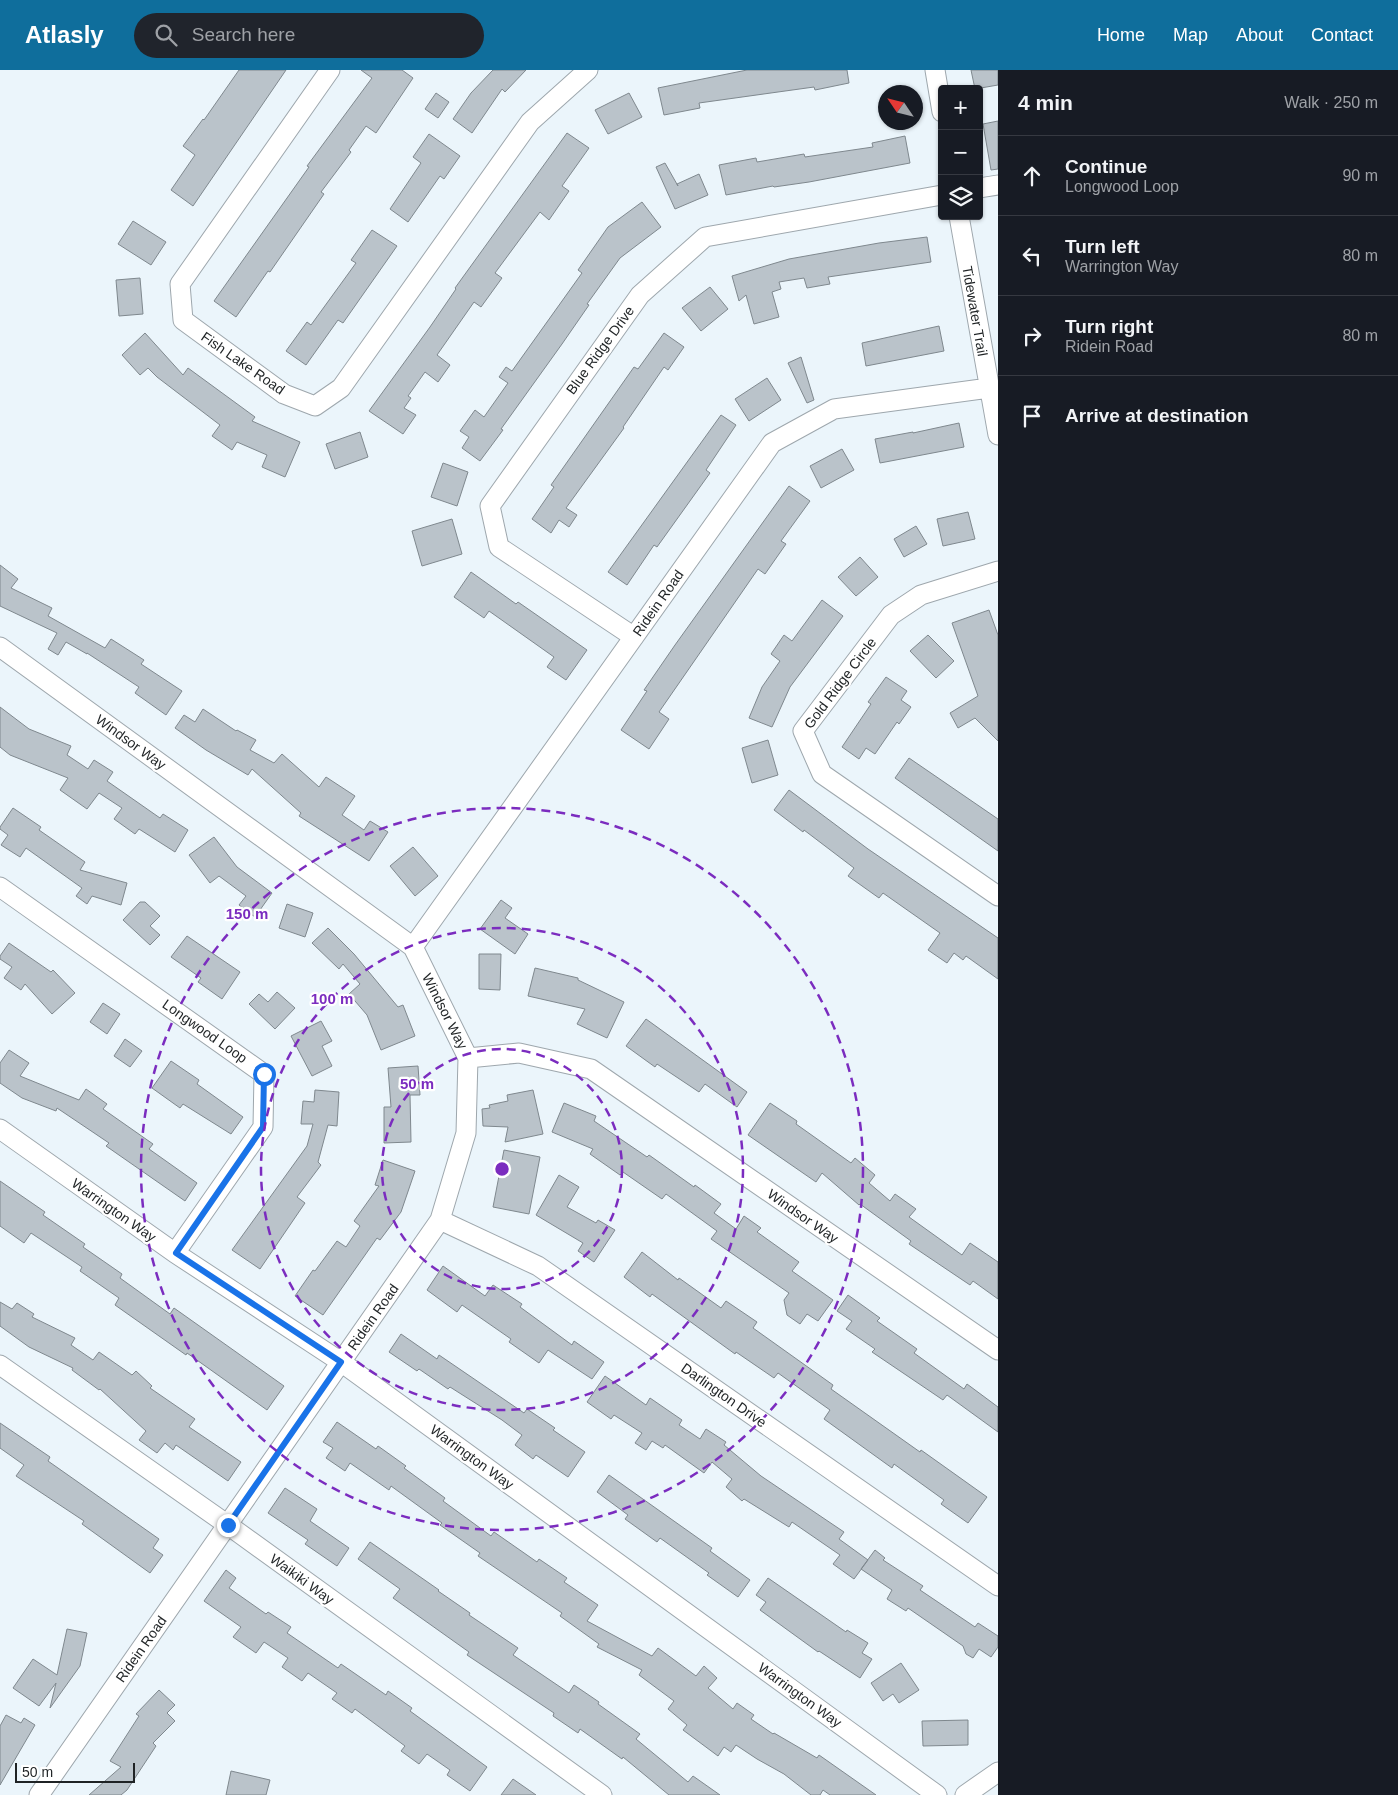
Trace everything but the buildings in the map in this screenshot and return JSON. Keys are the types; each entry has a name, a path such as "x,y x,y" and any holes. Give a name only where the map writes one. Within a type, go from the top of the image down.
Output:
{"street":[{"name":"Fish Lake Road","path":"330,70 180,284 183,320 284,394 315,406 341,388 530,122 588,70"},
{"path":"935,70 938,88"},
{"path":"983,187 998,185"},
{"name":"Blue Ridge Drive","path":"634,637 499,547 490,506 640,295 705,237 938,196"},
{"name":"Tidewater Trail","path":"960,220 998,435"},
{"name":"Ridein Road","path":"413,947 772,443 834,409 989,388"},
{"name":"Gold Ridge Circle","path":"998,571 921,595 891,615 803,731 822,774 998,896"},
{"name":"Windsor Way","path":"0,647 413,947 468,1058 518,1053 591,1069 998,1350"},
{"name":"Longwood Loop","path":"0,887 264,1074 263,1127 176,1253"},
{"name":"Ridein Road","path":"39,1795 440,1220 466,1133 468,1058"},
{"name":"Warrington Way","path":"0,1130 176,1253 341,1362 937,1795"},
{"name":"Darlington Drive","path":"440,1220 538,1266 998,1586"},
{"name":"Waikiki Way","path":"0,1365 228,1525 602,1795"},
{"path":"965,1795 998,1772"}],"route":[{"path":"228,1525 341,1362 176,1253 263,1127 264,1074"}]}
